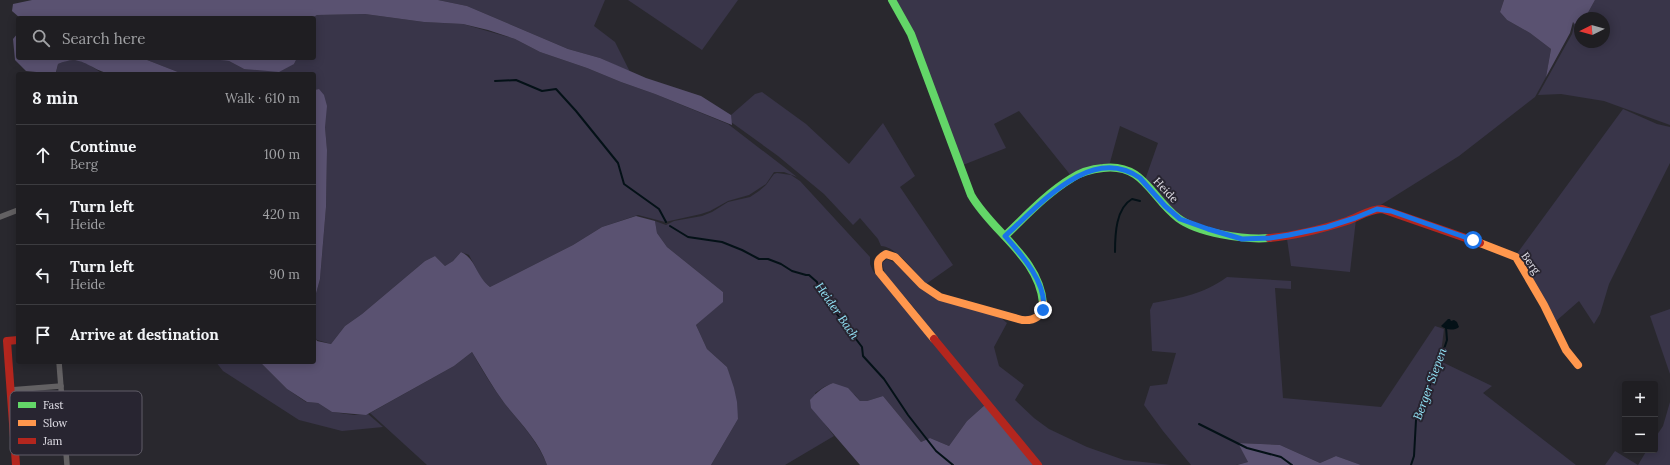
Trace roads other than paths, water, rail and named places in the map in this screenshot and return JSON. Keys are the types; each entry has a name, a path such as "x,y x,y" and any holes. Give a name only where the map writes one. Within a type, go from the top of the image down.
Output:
{"street":[{"path":"892,0 911,34 972,195 981,211 1027,262 1036,277 1044,306 1040,315 1032,320 1022,320 950,300 928,290 893,255 884,255 878,259 878,268 882,276 1038,465"},
{"name":"Heide","path":"1005,236 1056,190 1072,178 1096,169 1112,168 1128,171 1140,178 1165,206 1180,219 1242,239 1270,238 1327,227 1377,209"},
{"name":"Berg","path":"1377,209 1403,216 1501,250 1516,257 1544,305 1566,350 1578,365"},
{"path":"0,217 16,211"},
{"path":"16,340 7,341 10,390 61,386"},
{"path":"59,364 61,391"},
{"path":"15,455 16,465"},
{"path":"66,455 67,465"}],"waterway":[{"name":"Heider Bach","path":"495,81 516,80 542,91 556,89 576,111 618,163 624,184 659,209 666,222"},
{"path":"1115,252 1115,237 1120,215 1127,203 1132,199 1140,201"},
{"name":"Heider Bach","path":"670,226 688,237 722,242 759,259 768,259 781,264 792,271 809,275 817,282 819,290 828,294 833,309 862,347 863,356 884,379 908,415 936,451 953,465"},
{"name":"Berger Siepen","path":"1411,465 1414,456 1416,420 1447,340 1446,327"},
{"path":"1199,424 1247,448 1281,457 1292,465"}]}
